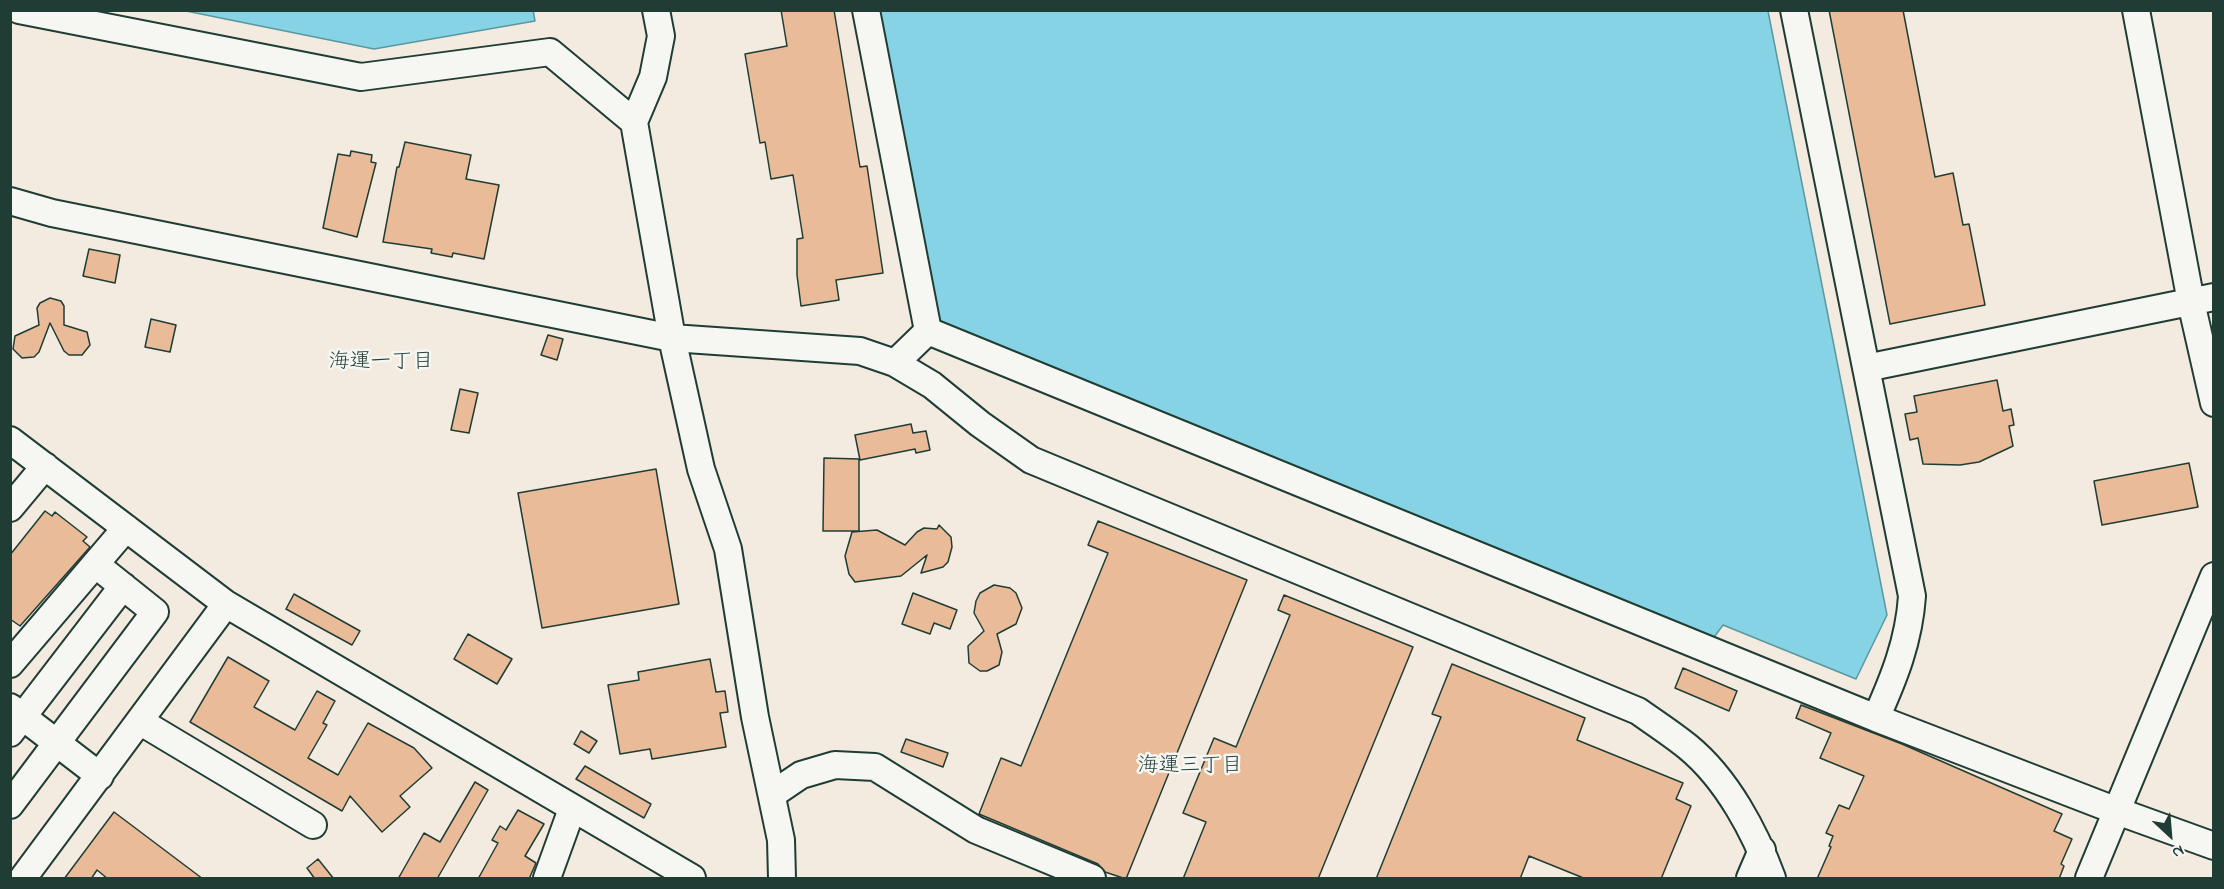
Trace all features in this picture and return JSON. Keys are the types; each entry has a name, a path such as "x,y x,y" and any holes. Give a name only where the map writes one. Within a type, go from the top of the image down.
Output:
{"street":[{"path":"19,10 361,77 550,52 634,122"},
{"path":"656,10 661,36 653,77 634,122 672,338 701,470 728,549 755,717 781,840 782,879"},
{"path":"866,10 928,331"},
{"path":"1794,10 1912,597 1910,628 1895,677 1876,718"},
{"path":"2136,10 2202,299 2214,403"},
{"path":"10,201 52,213 672,338 860,351 895,363 932,385 980,424 1031,460 1638,711 1689,748 1727,790 1762,850 1772,879"},
{"path":"1866,368 2202,299"},
{"path":"895,363 928,331"},
{"path":"928,331 1876,718 2117,812 2214,846"},
{"path":"10,440 226,604 692,879"},
{"path":"10,508 45,466"},
{"path":"10,664 126,528"},
{"path":"10,805 58,745 155,612 95,564"},
{"path":"2089,879 2214,576"},
{"path":"100,776 58,745 15,719 123,586"},
{"path":"23,879 226,604"},
{"path":"141,722 313,825"},
{"path":"773,794 801,775 835,765 875,767 976,830 1092,879"},
{"path":"547,879 572,809"},
{"path":"1750,879 1762,850"}],"water":[{"path":"533,10 535,21 374,49 186,11"},
{"path":"877,11 1768,11 1887,615 1856,679 1723,625 1712,640 935,324"}],"building":[{"path":"781,10 834,10 860,167 867,166 883,273 836,280 839,300 801,306 797,275 797,239 803,238 793,175 771,179 765,142 760,143 745,54 787,46"},
{"path":"1829,10 1903,10 1935,177 1953,173 1963,225 1969,224 1985,305 1890,324"},
{"path":"405,142 471,155 466,179 499,185 484,259 453,253 452,257 431,253 432,249 383,242 397,167 399,167"},
{"path":"351,151 372,155 371,162 376,163 357,237 323,228 338,154 350,156"},
{"path":"89,249 120,255 115,283 83,276"},
{"path":"50,298 61,301 64,306 64,325 87,332 90,345 82,355 69,355 64,351 50,323 39,352 34,357 22,358 13,349 15,336 39,325 37,308 40,303"},
{"path":"151,319 176,325 170,352 145,347"},
{"path":"548,335 563,339 557,360 541,355"},
{"path":"1997,380 2003,411 2011,409 2014,425 2009,426 2013,446 1979,462 1960,465 1923,464 1918,438 1910,440 1905,414 1917,412 1914,396"},
{"path":"460,389 478,393 469,433 451,430"},
{"path":"911,424 913,433 926,431 930,450 916,453 915,449 860,460 855,435"},
{"path":"824,458 859,459 859,531 823,531"},
{"path":"2189,463 2198,507 2102,525 2094,481"},
{"path":"656,469 679,604 542,628 518,493"},
{"path":"45,511 52,516 55,512 87,537 83,541 90,547 20,626 10,619 10,555"},
{"path":"1098,521 1247,580 1126,879 1105,872 1098,864 979,814 1001,758 1021,766 1108,553 1088,545"},
{"path":"939,525 951,537 952,547 948,562 943,567 921,573 927,555 901,576 855,582 849,574 845,556 852,532 877,530 905,545 917,532 924,528 937,529"},
{"path":"994,585 1010,588 1016,593 1022,608 1016,624 997,634 1002,652 999,665 987,671 980,671 969,663 968,646 984,631 974,613 976,601 980,593"},
{"path":"913,593 957,610 950,629 934,623 930,634 902,624"},
{"path":"294,594 360,631 352,645 286,609"},
{"path":"1284,595 1413,647 1318,879 1183,879 1206,822 1183,813 1214,738 1236,747 1290,615 1278,610"},
{"path":"468,634 512,659 497,684 454,659"},
{"path":"228,657 269,681 254,707 295,730 317,691 335,701 323,723 327,725 308,758 338,775 368,723 414,748 432,768 400,796 410,807 382,832 350,796 342,811 190,722"},
{"path":"710,659 716,692 725,691 728,712 720,713 726,747 652,759 650,749 620,754 608,685 639,680 638,672"},
{"path":"1452,664 1585,718 1577,740 1683,783 1676,799 1691,806 1661,879 1586,879 1529,856 1520,879 1376,879 1441,717 1432,714"},
{"path":"1683,668 1737,691 1729,711 1675,688"},
{"path":"1801,705 1902,744 2062,814 2054,831 2072,839 2061,864 2064,866 2059,879 1817,879 1831,847 1829,846 1833,836 1826,833 1839,805 1849,809 1864,776 1820,758 1831,733 1796,718"},
{"path":"581,731 597,741 589,753 574,744"},
{"path":"906,739 948,753 943,767 901,752"},
{"path":"585,766 651,804 644,818 576,779"},
{"path":"475,782 488,790 437,879 398,879 424,833 440,842"},
{"path":"518,810 544,824 525,856 536,863 529,879 478,879 498,843 492,840 500,826 506,830"},
{"path":"114,812 203,879 108,879 97,870 91,879 64,879"},
{"path":"318,859 334,879 315,879 307,868"}],"district":[{"name":"海運一丁目","path":"381,364"},
{"name":"海運三丁目","path":"1190,768"}]}
